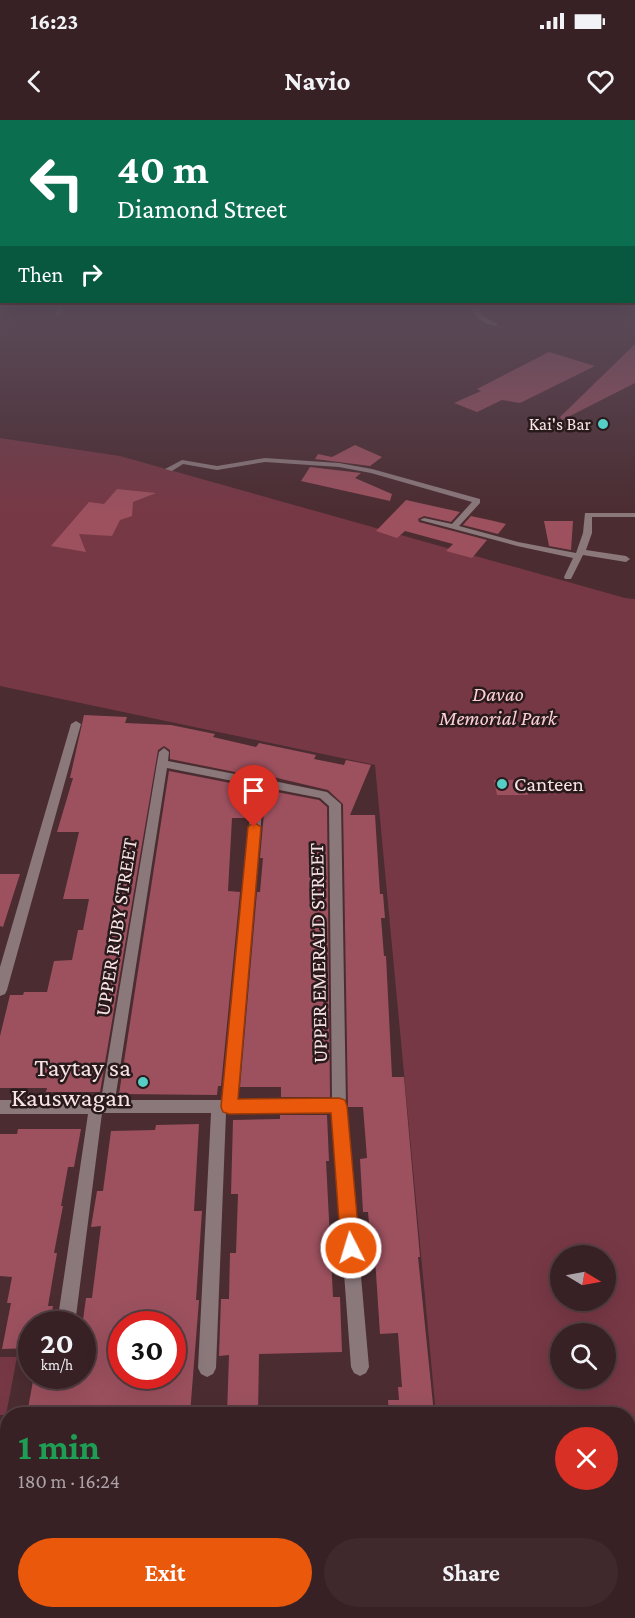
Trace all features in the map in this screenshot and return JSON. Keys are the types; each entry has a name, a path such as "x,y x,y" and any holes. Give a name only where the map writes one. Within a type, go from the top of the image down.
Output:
{"street":[{"path":"169,469 182,462 217,468 265,460 360,468 477,501 454,527"},
{"path":"568,578 578,554 588,541 588,515 635,515"},
{"path":"424,520 517,544 626,559"},
{"path":"0,990 76,724"},
{"name":"UPPER RUBY STREET","path":"68,1311 163,757 259,780"},
{"path":"207,1368 224,1106 259,780"},
{"name":"UPPER EMERALD STREET","path":"259,780 323,795 333,800 336,809 339,1106 360,1366"},
{"path":"0,1107 339,1106"}],"green space":[{"name":"Davao Memorial Park","path":"0,438 120,456 635,599 635,1407 435,1407 375,765 0,686"},
{"path":"0,1357 17,1357 8,1407 0,1407"}],"building":[{"path":"506,374 579,374 520,403 502,400 477,412 454,403 481,391 477,389"},
{"path":"604,374 635,374 635,383 562,420 560,417"},
{"path":"355,445 382,457 370,466 315,459 318,454 332,457"},
{"path":"310,467 361,473 355,478 392,494 390,501 301,481"},
{"path":"117,489 156,493 133,502 132,516 120,520 112,536 79,534 86,552 51,546 89,502 104,504"},
{"path":"406,500 460,512 451,522 424,516 418,519 419,522 487,540 472,558 446,551 453,544 405,531 397,538 376,531"},
{"path":"471,516 506,524 498,534 463,525"},
{"path":"544,521 573,521 571,550 549,546"},
{"path":"84,715 127,717 125,723 171,725 215,734 213,737 256,747 259,743 316,755 314,759 344,765 346,760 371,765 350,815 375,815 380,894 383,894 385,918 381,918 384,956 386,956 392,1077 404,1077 420,1257 418,1257 433,1407 388,1407 388,1400 399,1400 398,1387 402,1387 398,1333 380,1334 375,1258 372,1258 368,1212 363,1212 360,1159 367,1158 363,1107 348,1107 343,804 328,790 260,774 255,776 170,759 170,750 164,746 158,750 100,1092 46,1092 47,1088 0,1088 0,1036 10,995 23,995 24,992 47,992 54,961 72,960 78,930 83,930 89,899 63,899 79,832 57,832 73,778 70,778"},
{"path":"169,771 251,787 248,818 232,818 228,891 240,892 221,1086 218,1086 217,1095 119,1094"},
{"path":"494,780 525,780 528,795 497,795"},
{"path":"266,790 319,800 327,807 330,1097 281,1097 281,1087 240,1087 257,892 260,892 263,858 260,858"},
{"path":"0,874 20,874 3,927 0,926"},
{"path":"280,1115 327,1115 329,1161 326,1161 333,1297 340,1297 342,1352 259,1354 258,1407 227,1407 229,1355 219,1356 221,1299 229,1299 230,1253 236,1253 238,1194 231,1194 233,1120 280,1119"},
{"path":"199,1124 194,1211 202,1211 196,1300 199,1300 191,1407 28,1407 32,1389 96,1389 96,1311 84,1311 86,1298 92,1298 101,1226 91,1227 97,1191 103,1191 111,1131 155,1130 156,1125"},
{"path":"18,1129 81,1129 74,1167 68,1167 61,1206 63,1206 54,1253 57,1253 48,1306 53,1306 52,1311 18,1311 18,1348 2,1349 11,1303 7,1303 12,1277 0,1276 0,1134 17,1134"}],"place":[{"name":"Kai's Bar","path":"603,424"},
{"name":"Canteen","path":"502,784"},
{"name":"Taytay sa Kauswagan","path":"143,1082"}],"route":[{"path":"254,827 229,1107 339,1106 351,1248"}]}
